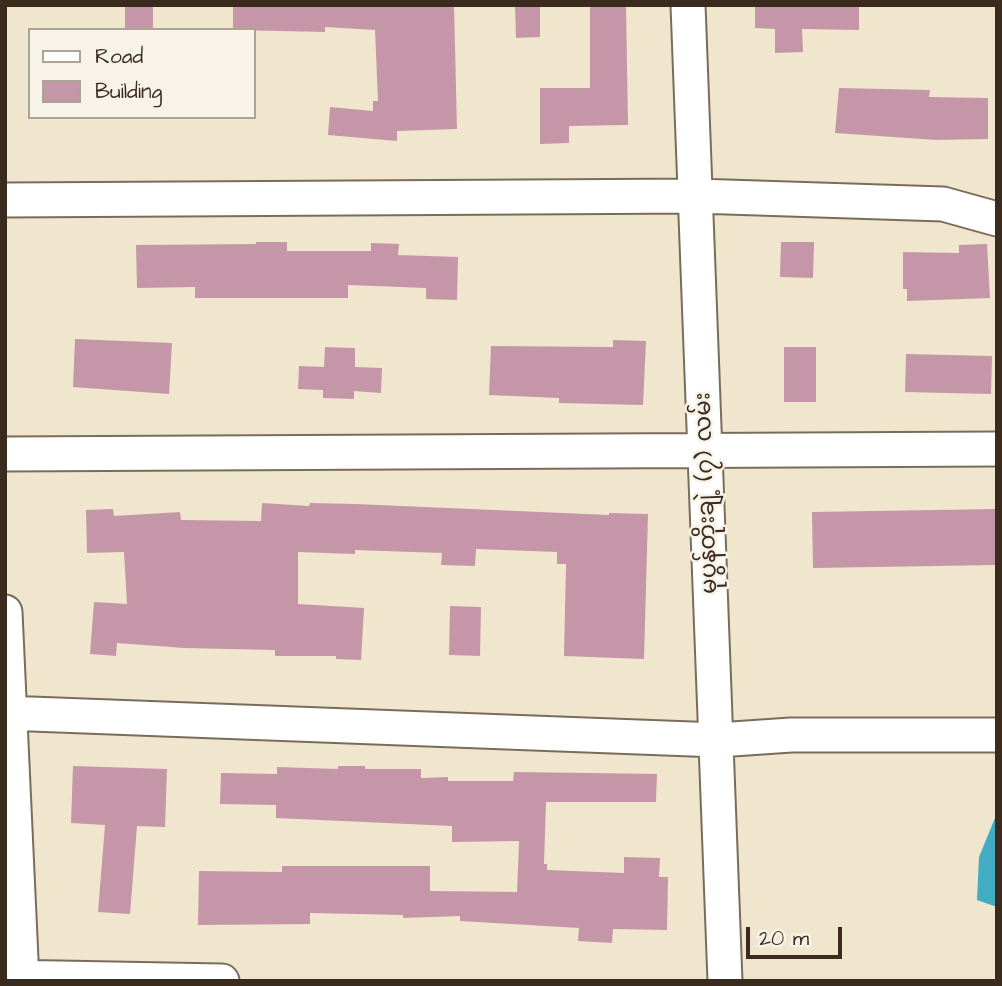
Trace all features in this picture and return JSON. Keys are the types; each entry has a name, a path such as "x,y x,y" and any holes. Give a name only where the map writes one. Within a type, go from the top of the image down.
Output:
{"street":[{"name":"မုပွန်တိုးချဲ့ (၇) လမ်း","path":"688,5 726,981"},
{"path":"5,200 696,196 943,204 997,219"},
{"path":"5,454 997,449"},
{"path":"5,612 16,978 222,981"},
{"path":"8,713 718,740 791,735 997,735"}],"water":[{"path":"997,813 997,907 977,900 979,857"}],"building":[{"path":"125,5 153,5 153,28 125,28"},
{"path":"233,5 454,5 457,129 397,131 397,141 328,135 330,107 373,111 373,101 378,101 375,30 325,27 325,32 233,28"},
{"path":"515,5 540,5 540,37 516,38"},
{"path":"590,5 626,5 628,125 569,126 569,143 540,144 540,88 590,88"},
{"path":"755,5 859,5 859,30 802,29 803,52 775,53 775,29 755,28"},
{"path":"839,88 930,90 929,97 988,98 988,139 937,140 835,133"},
{"path":"287,242 287,251 371,251 371,243 399,244 398,255 458,257 457,300 426,299 426,288 348,285 348,298 195,298 195,287 137,288 136,245"},
{"path":"781,242 814,242 813,278 780,277"},
{"path":"987,244 990,298 907,301 907,289 903,289 903,252 959,253 959,245"},
{"path":"75,339 172,343 169,394 73,387"},
{"path":"613,340 646,341 643,405 559,403 559,398 489,395 491,346 613,347"},
{"path":"325,347 355,348 355,367 382,368 381,393 354,391 354,399 323,398 323,390 298,389 299,366 324,367"},
{"path":"784,347 816,347 816,402 784,402"},
{"path":"906,354 992,356 991,394 905,392"},
{"path":"262,503 309,506 310,503 356,504 609,515 648,514 644,659 564,656 566,564 557,564 557,552 476,549 475,566 441,565 442,553 355,550 355,554 298,552 298,604 364,608 361,660 336,659 336,656 275,656 275,650 117,643 116,656 90,654 94,602 127,604 124,552 87,553 86,510 113,509 114,516 180,512 181,520 261,521"},
{"path":"997,509 997,565 813,568 812,512"},
{"path":"450,606 481,607 480,656 449,655"},
{"path":"73,766 167,769 165,827 137,826 130,914 98,912 105,825 71,823"},
{"path":"338,766 421,769 421,778 448,777 448,781 513,781 514,772 657,774 656,802 546,802 544,864 547,864 547,870 624,873 624,857 660,858 659,877 668,877 667,930 613,929 612,943 578,941 579,928 460,921 460,916 403,918 403,915 310,913 310,924 198,925 199,871 282,872 282,866 430,866 430,891 517,892 519,841 452,842 452,826 276,818 276,805 220,804 221,773 277,774 277,767 338,769"}]}
